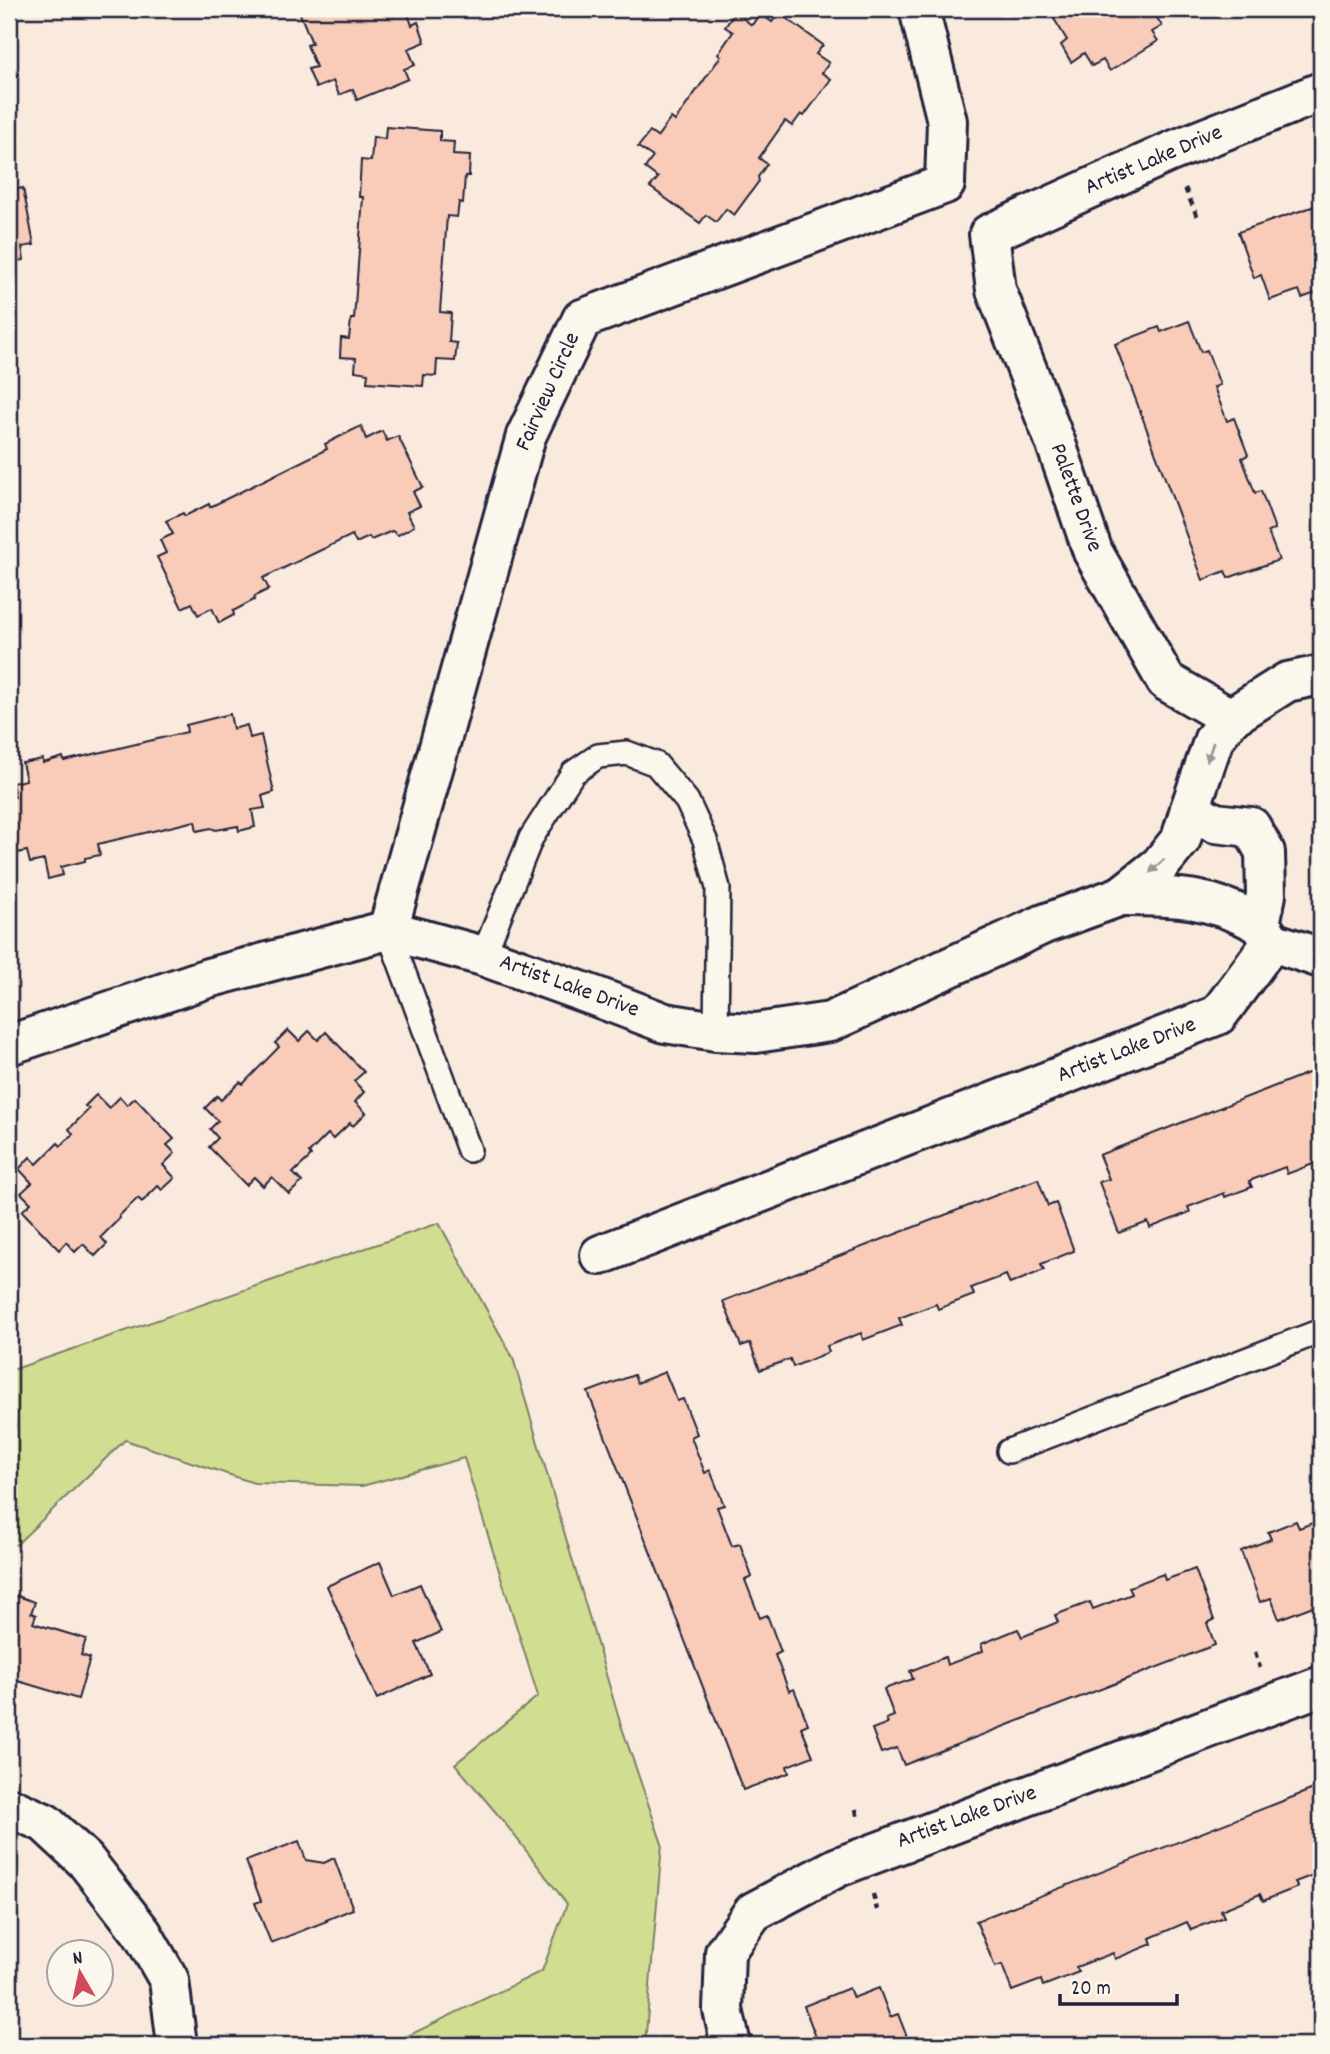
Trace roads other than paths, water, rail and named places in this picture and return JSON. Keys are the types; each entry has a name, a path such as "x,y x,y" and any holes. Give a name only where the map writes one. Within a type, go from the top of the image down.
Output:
{"street":[{"name":"Fairview Circle","path":"388,930 526,436 582,319 945,184 947,121 919,9"},
{"name":"Artist Lake Drive","path":"989,234 1173,151 1321,92"},
{"name":"Palette Drive","path":"989,234 996,290 1056,444 1093,552 1166,681 1230,718"},
{"name":"Artist Lake Drive","path":"388,930 483,956 665,1023 716,1031 756,1033 830,1022 1044,924 1121,896 1160,865 1181,839 1214,739 1230,718 1287,682 1321,675"},
{"name":"Artist Lake Drive","path":"600,1255 1218,1015 1266,933 1265,852 1251,827 1215,823 1190,809"},
{"name":"Artist Lake Drive","path":"1121,896 1181,897 1209,902 1240,913 1266,933 1321,958"},
{"path":"9,1045 208,978 388,930"},
{"name":"Artist Lake Drive","path":"731,2045 723,2010 725,1952 753,1912 838,1867 1321,1686"},
{"path":"9,1807 45,1823 85,1860 142,1933 169,1980 177,2045"}],"lane":[{"path":"483,956 531,838 573,773 598,755 627,753 656,764 687,801 705,840 718,888 716,1031"},
{"path":"388,930 469,1150"},
{"path":"1009,1451 1321,1331"}]}
